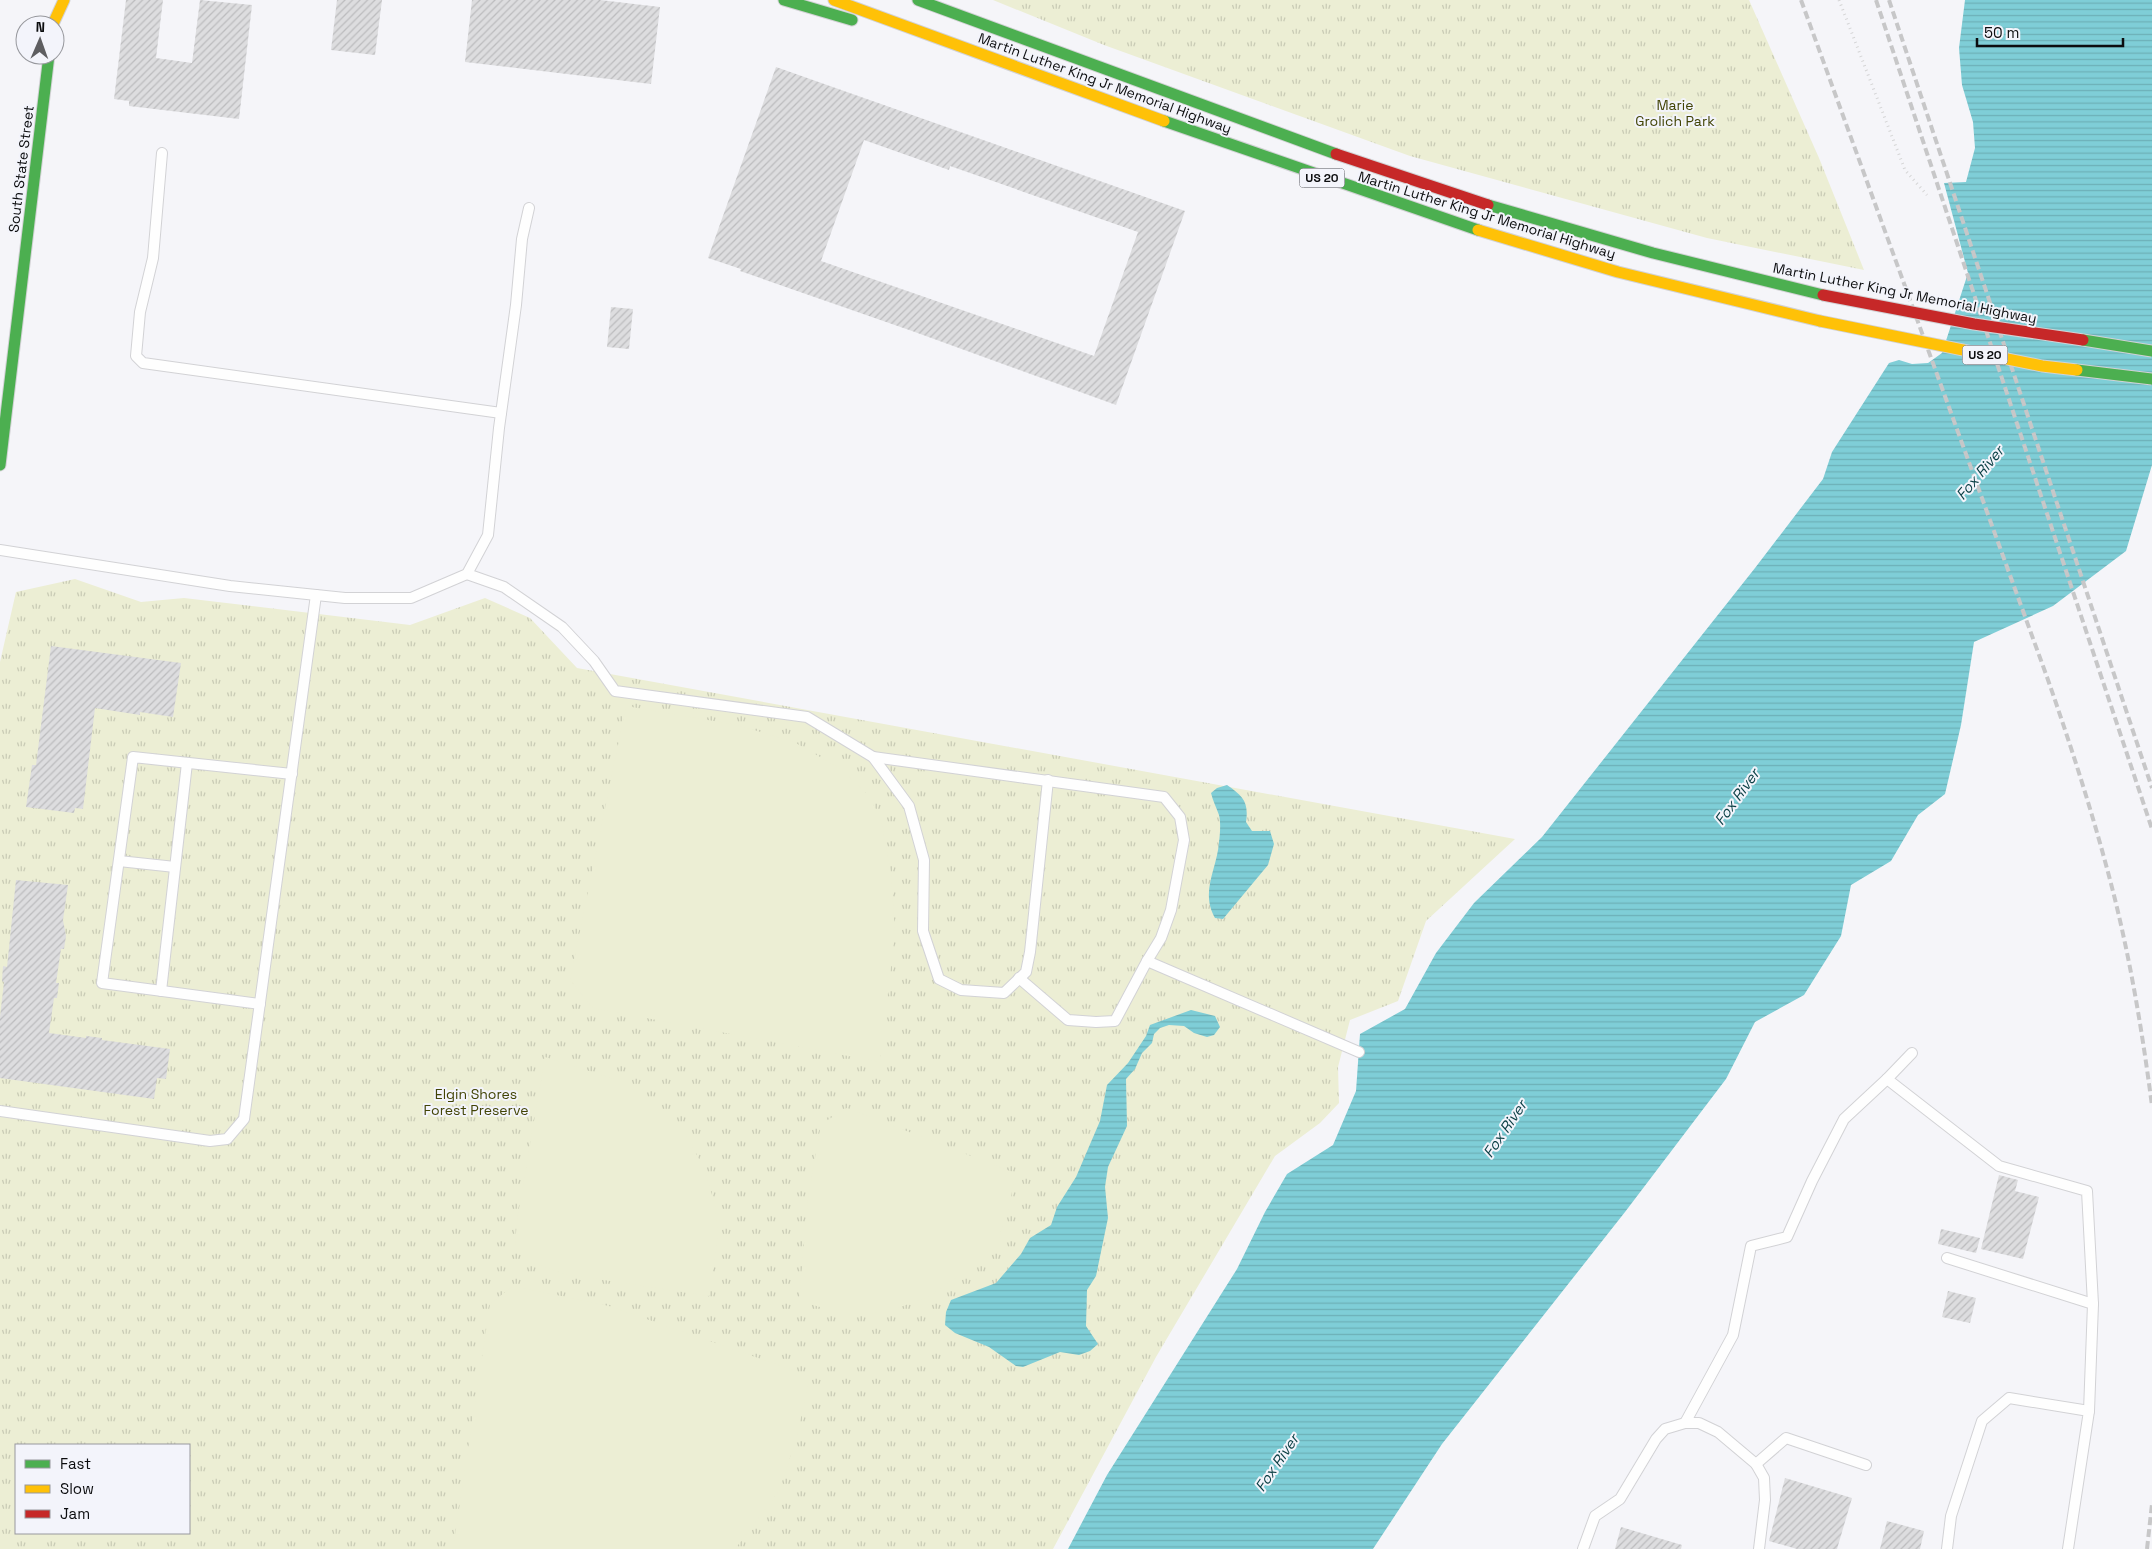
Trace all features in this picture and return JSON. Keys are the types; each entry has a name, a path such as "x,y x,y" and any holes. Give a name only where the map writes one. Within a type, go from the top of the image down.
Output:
{"main road":[{"path":"57,15 64,0"},
{"path":"784,0 1028,71"},
{"name":"Martin Luther King Jr Memorial Highway","path":"834,0 1367,195 1555,254 1820,321 2042,366 2152,379"},
{"name":"Martin Luther King Jr Memorial Highway","path":"918,0 1296,139 1485,204 1664,257 1823,295 1974,324 2152,351"},
{"path":"937,0 1003,31"},
{"path":"49,8 51,15"},
{"name":"South State Street","path":"0,464 48,65"}],"lane":[{"path":"162,153 153,258 140,312 136,356 143,363 501,413"},
{"path":"0,550 230,586 345,598 411,598 467,574 488,535 501,413 516,305 522,239 529,208"},
{"path":"467,574 504,587 562,626 594,661 615,691 807,717 873,757 909,806 924,860 923,931 939,979 961,990 1004,993 1026,972 1030,952 1048,780"},
{"path":"0,1111 210,1141 228,1139 244,1119 316,595"},
{"path":"260,1004 102,983 133,757 292,774"},
{"path":"873,757 1164,797 1180,817 1184,840 1171,910 1161,938 1115,1021 1068,1020 1019,978"},
{"path":"161,991 187,763"},
{"path":"120,861 175,867"},
{"path":"1148,961 1359,1052"},
{"path":"1685,1423 1733,1335 1751,1246 1788,1237 1812,1181 1844,1119 1912,1053"},
{"path":"1887,1079 1999,1166 2087,1191 2093,1304 2089,1411 2068,1549"},
{"path":"1947,1258 2093,1304"},
{"path":"1947,1549 1951,1516 1982,1421 2009,1398 2089,1411"},
{"path":"1583,1549 1595,1516 1620,1499 1656,1439 1666,1429 1685,1423 1699,1423 1718,1432 1756,1464 1764,1478 1765,1500 1759,1549"},
{"path":"1756,1464 1786,1438 1866,1465"}],"path":[{"path":"1839,0 1904,170 1926,195"}],"green space":[{"name":"Marie Grolich Park","path":"993,0 1749,0 1819,158 1864,270 1707,238 1410,156 1104,45"},
{"name":"Elgin Shores Forest Preserve","path":"75,579 141,602 184,598 410,625 485,598 530,618 577,668 1515,839 1426,921 1398,1001 1350,1020 1338,1067 1339,1103 1320,1123 1275,1156 1156,1357 1053,1549 0,1549 0,662 16,592"},
{"path":"626,706 737,725 794,742 841,769 869,796 881,820 891,873 895,932 880,1062 593,1008 570,980"},
{"path":"545,1057 614,1079 650,1099 682,1128 704,1168 715,1205 718,1233 709,1296 564,1274 523,1259 515,1246 517,1220"},
{"path":"847,1108 1015,1173 1010,1204 999,1238 961,1274 930,1296 887,1312 848,1315 799,1301 808,1198 821,1124"},
{"path":"513,1286 609,1306 810,1376 796,1440 779,1491 735,1549 453,1549 490,1304"}],"water":[{"name":"Fox River","path":"1965,0 2152,0 2152,465 2126,551 2053,606 1974,642 1961,725 1945,794 1918,815 1891,861 1851,885 1841,936 1804,995 1755,1022 1726,1079 1625,1212 1442,1444 1373,1549 1068,1549 1107,1475 1237,1269 1265,1212 1287,1174 1333,1145 1356,1091 1360,1034 1405,1009 1436,953 1474,903 1542,837 1755,568 1823,479 1832,452 1889,363 1899,360 1912,364 1928,363 1942,353 1968,273 1944,183 1966,182 1975,148 1973,122 1962,85 1959,48"},
{"path":"1227,785 1244,800 1247,809 1246,822 1252,831 1270,831 1274,844 1268,865 1223,919 1215,918 1209,899 1209,889 1218,852 1220,828 1219,815 1211,793 1217,788"},
{"path":"1191,1010 1215,1016 1220,1027 1214,1035 1207,1037 1194,1033 1184,1026 1169,1025 1160,1028 1154,1034 1152,1043 1142,1053 1135,1069 1126,1079 1127,1126 1108,1167 1105,1187 1108,1218 1096,1276 1087,1290 1086,1326 1098,1344 1090,1351 1079,1355 1060,1352 1023,1367 1016,1366 989,1347 955,1333 945,1325 946,1312 951,1300 996,1283 1021,1254 1030,1238 1051,1225 1057,1207 1076,1177 1100,1121 1107,1085 1128,1063 1146,1036 1150,1025"}],"building":[{"path":"126,0 163,0 156,58 192,63 200,0 252,5 239,119 129,106 129,101 114,99"},
{"path":"337,0 382,0 375,55 331,50"},
{"path":"472,0 600,0 660,7 651,84 465,62"},
{"path":"776,67 1185,211 1116,405 708,258","holes":["864,140 949,170 950,166 1138,232 1094,356 821,261"]},
{"path":"611,307 633,309 629,349 607,347"},
{"path":"51,646 181,663 173,717 140,712 140,715 95,708 83,809 75,808 74,813 26,807 32,765 36,765"},
{"path":"16,880 68,885 63,920 66,936 64,949 61,949 56,983 59,983 57,998 54,998 49,1033 86,1038 86,1036 102,1038 102,1040 170,1049 166,1079 157,1078 154,1099 0,1078 0,1017 4,982 2,981 3,966 7,967"},
{"path":"1999,1175 2018,1180 2015,1191 2039,1197 2023,1259 1981,1249"},
{"path":"1941,1229 1980,1238 1976,1253 1938,1244"},
{"path":"1948,1291 1976,1298 1970,1323 1942,1317"},
{"path":"1785,1478 1852,1498 1837,1549 1797,1549 1769,1541"},
{"path":"1887,1521 1924,1531 1920,1549 1880,1549"},
{"path":"1621,1527 1682,1545 1681,1549 1615,1549"}],"railway":[{"path":"1801,0 2047,677 2080,776 2123,933 2139,1019 2152,1106"},
{"path":"1876,0 2152,829"},
{"path":"1889,0 2152,788"},
{"path":"2147,1549 2152,1504"}],"traffic: fast":[{"path":"784,0 852,20"},
{"path":"918,0 1336,154"},
{"path":"0,465 48,65"},
{"path":"1164,121 1478,230"},
{"path":"1488,205 1653,253 1823,295"},
{"path":"2083,340 2152,351"},
{"path":"2077,370 2152,379"}],"traffic: slow":[{"path":"57,15 64,0"},
{"path":"834,0 1164,121"},
{"path":"1478,230 1618,272 1820,321"},
{"path":"1820,321 2042,366 2077,370"}],"traffic: jam":[{"path":"1336,154 1488,205"},
{"path":"1823,295 1974,324 2083,340"}]}
